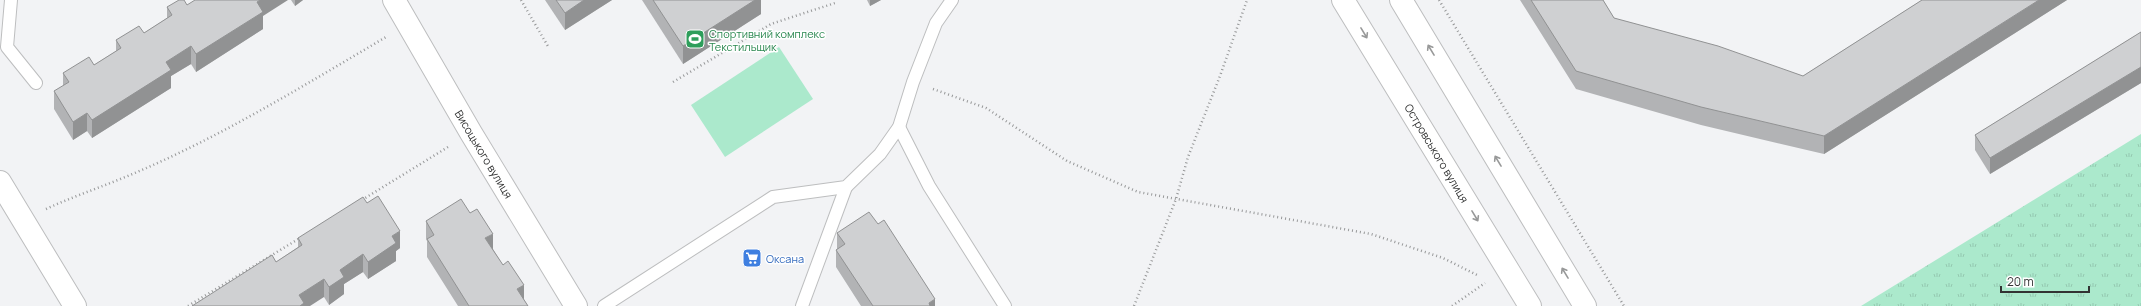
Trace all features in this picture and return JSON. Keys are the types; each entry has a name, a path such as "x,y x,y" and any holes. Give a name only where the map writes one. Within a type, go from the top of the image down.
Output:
{"street":[{"name":"Висоцького вулиця","path":"394,0 471,133 576,306"},
{"name":"Островського вулиця","path":"1344,0 1530,306"},
{"path":"1401,0 1585,306"},
{"path":"0,182 75,306"}],"lane":[{"path":"11,0 8,47 36,83"},
{"path":"802,306 846,187 880,154 899,127 913,82 936,23 952,0"},
{"path":"899,127 929,186 1005,306"},
{"path":"604,306 773,197 846,187"}],"path":[{"path":"521,0 550,48"},
{"path":"1134,306 1176,199 1188,157 1220,76 1247,0"},
{"path":"1439,0 1624,306"},
{"path":"673,82 771,24 835,3"},
{"path":"23,219 82,193 130,175 208,137 280,100 408,24"},
{"path":"913,82 986,108 1067,161 1138,192 1371,234 1443,258 1489,281 1452,306"},
{"path":"356,203 471,133"},
{"path":"188,306 302,236"}],"green space":[{"path":"779,47 813,99 725,157 691,105"},
{"path":"2141,134 2141,306 1861,306"}],"building":[{"path":"179,0 184,0 187,5 195,0 260,0 257,2 263,12 196,54 191,46 166,62 171,70 92,120 87,113 73,122 54,91 69,82 63,73 89,57 94,65 121,48 116,40 139,26 144,33 172,15 167,7"},
{"path":"556,0 584,0 565,13"},
{"path":"653,0 755,0 683,46"},
{"path":"1531,0 1603,0 1614,18 1718,46 1803,76 1922,0 2039,0 1824,136 1701,107 1576,71"},
{"path":"2141,32 2141,67 1990,158 1975,135"},
{"path":"378,196 400,231 392,236 396,243 368,262 363,254 340,270 344,277 329,287 324,279 299,295 304,303 300,306 192,306 272,255 276,262 302,245 298,238 363,197 367,203"},
{"path":"461,199 470,213 477,209 493,234 485,238 503,265 508,261 524,285 517,289 528,306 469,306 427,239 434,235 426,221"},
{"path":"869,212 878,224 884,220 935,299 929,303 930,306 873,306 836,250 845,244 837,233"}],"place":[{"name":"Спортивний комплекс Текстильщик","path":"695,39"},
{"name":"Оксана","path":"752,258"}]}
